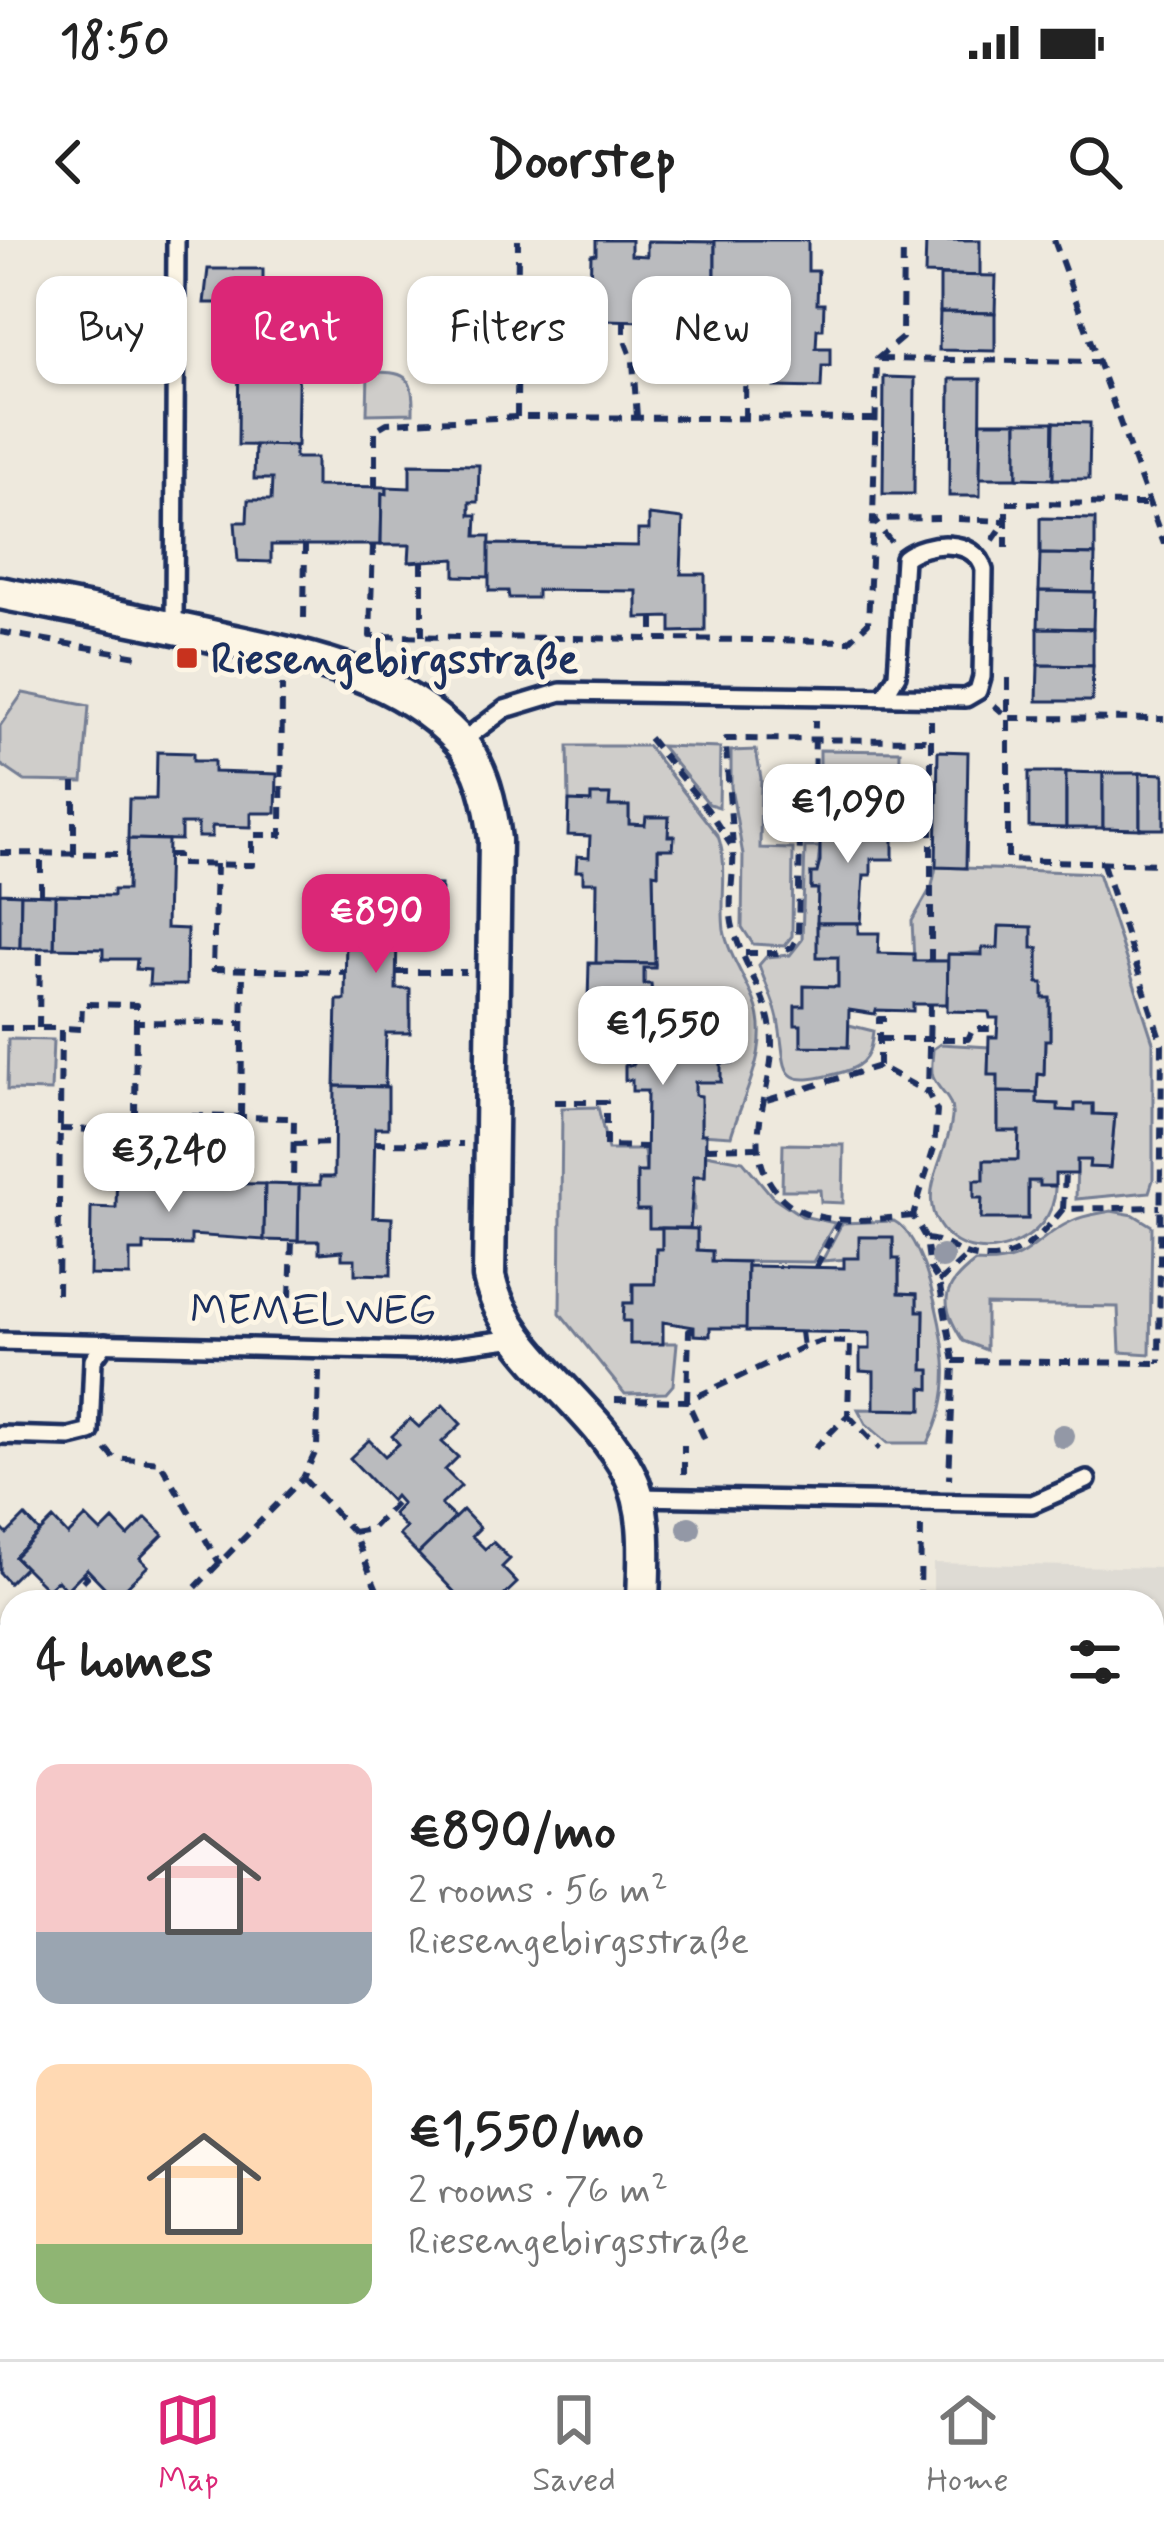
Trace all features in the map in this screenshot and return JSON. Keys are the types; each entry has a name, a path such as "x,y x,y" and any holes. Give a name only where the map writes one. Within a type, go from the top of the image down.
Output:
{"street":[{"path":"0,593 174,627 351,671 422,707 461,742 489,796 495,840 489,1277 494,1299 520,1337 632,1476 644,1525 643,1590"}],"lane":[{"path":"174,627 176,240"},
{"path":"461,742 506,709 561,692 966,698 978,691 982,677 982,559 969,548 916,548 904,558 897,675 885,694"},
{"name":"MEMELWEG","path":"0,1341 416,1351 520,1337"},
{"path":"0,1436 70,1437 90,1432 93,1360 105,1343"},
{"path":"637,1497 1032,1504 1088,1480"}],"path":[{"path":"518,240 518,417"},
{"path":"374,545 370,636 849,641 868,622 877,359 902,338 903,240"},
{"path":"1054,240 1164,544"},
{"path":"624,321 638,417"},
{"path":"877,359 1098,362"},
{"path":"745,384 745,419"},
{"path":"375,487 375,430 387,423 518,417 874,419"},
{"path":"1006,565 1006,503 1150,504"},
{"path":"873,518 1006,521"},
{"path":"873,518 904,558"},
{"path":"982,559 1006,521"},
{"path":"304,618 305,546"},
{"path":"422,562 422,636"},
{"path":"653,618 653,638"},
{"path":"0,632 144,657"},
{"path":"1008,674 1008,860 1164,865"},
{"path":"168,855 178,855 177,864 251,865 252,835 280,835 282,682 266,679"},
{"path":"978,691 1009,718 1164,718"},
{"path":"745,953 777,953 792,947 798,935 800,838 814,820 815,693"},
{"path":"931,961 932,698"},
{"path":"649,739 734,849"},
{"path":"913,1216 839,1222 785,1202 767,1177 757,1148 757,1124 767,1100 772,1041 764,998 733,928 734,849 726,740 931,740"},
{"path":"74,782 74,854"},
{"path":"800,838 820,840"},
{"path":"0,853 128,854"},
{"path":"40,894 41,853"},
{"path":"216,864 213,969 346,971"},
{"path":"954,1360 1161,1363 1163,1044 1103,864"},
{"path":"39,1028 40,948"},
{"path":"241,1118 243,970"},
{"path":"396,972 493,972"},
{"path":"0,1028 81,1029 82,1004 136,1005 134,1131 60,1129"},
{"path":"930,1004 928,1093 937,1111 934,1148 913,1216 926,1239 930,1268 939,1282 954,1360 948,1504"},
{"path":"879,1066 879,1018 888,1019 889,1010"},
{"path":"136,1022 242,1024"},
{"path":"58,1294 62,1028"},
{"path":"879,1039 968,1039 973,1029 997,1029"},
{"path":"767,1100 879,1066 928,1093"},
{"path":"554,1102 606,1102 606,1146 646,1147"},
{"path":"135,1115 294,1118 292,1184"},
{"path":"374,1142 490,1144"},
{"path":"294,1144 334,1143"},
{"path":"706,1148 757,1148"},
{"path":"926,1239 940,1239 968,1256 1004,1258 1026,1247 1063,1209 1065,1174"},
{"path":"1063,1209 1160,1207"},
{"path":"815,1267 839,1222"},
{"path":"290,1297 292,1240"},
{"path":"939,1282 968,1256"},
{"path":"694,1330 688,1331 687,1401 708,1446"},
{"path":"801,1332 803,1347"},
{"path":"613,1400 687,1401 803,1347 821,1341 850,1342 848,1414 814,1448"},
{"path":"193,1590 303,1478 317,1449 320,1348"},
{"path":"848,1414 880,1449"},
{"path":"90,1432 114,1457 160,1462 220,1564"},
{"path":"684,1445 684,1478"},
{"path":"303,1478 353,1532 377,1590"},
{"path":"353,1532 371,1529 399,1500"},
{"path":"920,1590 921,1503"},
{"path":"83,1573 87,1577 80,1583 85,1590"},
{"path":"447,1590 450,1587"}],"shaded area":[{"path":"383,373 407,380 413,413 367,414 368,384 383,384"},
{"path":"23,693 89,706 83,782 25,781 0,764 0,726"},
{"path":"568,746 648,746 718,836 724,930 754,1000 760,1034 754,1069 731,1136 701,1134 701,1096 695,1095 695,1082 721,1063 733,1062 731,1024 697,1023 696,1044 673,1044 673,1017 653,1016 651,985 644,984 644,968 655,967 653,873 658,873 658,849 673,848 669,817 646,817 645,825 629,824 629,807 609,806 609,795 591,795 591,802 569,801"},
{"path":"661,746 720,748 719,807 709,804"},
{"path":"756,750 761,778 760,848 793,849 792,936 784,946 753,944 742,927 743,855 731,787 731,751"},
{"path":"820,750 900,751 899,815 820,815"},
{"path":"805,847 820,847 817,873 811,874 818,889 818,957 838,957 838,987 804,987 804,1006 795,1007 801,1045 848,1047 849,1025 873,1031 869,1052 858,1066 805,1079 788,1072 776,1012 759,965 766,957 790,955 802,940"},
{"path":"936,867 1098,873 1153,1042 1153,1180 1149,1192 1076,1199 1077,1159 1090,1160 1090,1167 1110,1167 1115,1115 1093,1114 1093,1104 1076,1104 1075,1111 1037,1103 1038,1074 1044,1074 1045,1040 1050,1039 1050,999 1043,998 1038,983 1038,948 914,961 912,921 932,886"},
{"path":"8,1039 53,1040 51,1091 7,1090"},
{"path":"940,1044 989,1047 988,1074 998,1075 998,1130 1019,1131 1018,1160 984,1160 984,1180 974,1181 982,1198 981,1218 1028,1219 1028,1181 1055,1186 1052,1206 1042,1223 1009,1246 970,1248 953,1240 933,1212 933,1185 952,1117 951,1105 932,1074 933,1049"},
{"path":"598,1107 608,1150 644,1150 646,1172 637,1173 637,1209 649,1210 662,1228 662,1249 656,1249 655,1284 634,1284 633,1303 624,1303 624,1320 630,1321 630,1343 677,1343 673,1385 666,1393 625,1394 560,1313 562,1108"},
{"path":"783,1144 844,1145 843,1203 821,1202 820,1190 782,1190"},
{"path":"706,1154 743,1161 772,1196 802,1216 835,1223 813,1262 712,1261 712,1251 697,1250 697,1229 690,1228 694,1176 705,1176"},
{"path":"1111,1211 1134,1215 1152,1226 1150,1354 1120,1352 1118,1307 986,1305 986,1350 963,1341 950,1317 947,1298 963,1272 975,1262 1019,1256 1072,1221"},
{"path":"894,1221 905,1230 923,1263 943,1346 944,1393 928,1443 888,1443 866,1424 858,1409 921,1410 922,1388 930,1388 930,1371 923,1370 924,1311 917,1311 917,1294 899,1293 893,1238 860,1237 859,1258 822,1261 842,1223"},
{"path":"1164,1500 1164,1590 933,1590 933,1563 1162,1568"}],"building":[{"path":"596,240 631,240 631,255 647,256 647,241 715,242 715,276 632,276 632,321 608,320 608,276 590,276 591,255 596,254"},
{"path":"715,240 808,240 808,271 818,271 817,304 824,304 816,348 830,348 830,366 822,366 821,388 774,387 791,384 791,276 715,276"},
{"path":"926,240 980,240 980,276 925,274"},
{"path":"208,269 263,269 263,276 211,276 211,303 204,303"},
{"path":"940,275 996,276 995,313 940,312"},
{"path":"940,312 995,313 995,351 939,350"},
{"path":"884,377 915,378 914,494 883,494"},
{"path":"950,379 981,379 980,496 949,496"},
{"path":"239,384 298,384 297,446 238,445"},
{"path":"981,422 1017,422 1017,478 980,478"},
{"path":"1017,422 1054,422 1053,479 1017,478"},
{"path":"1054,422 1090,423 1089,479 1053,479"},
{"path":"255,445 295,446 295,458 316,458 316,486 387,487 387,494 382,493 381,545 271,545 271,562 238,561 235,522 247,522 248,500 271,500 272,479 254,479"},
{"path":"410,464 479,465 478,502 470,502 470,515 477,515 476,536 490,536 489,577 455,576 455,559 409,562 410,545 381,545 382,493 387,494 387,487 410,488"},
{"path":"649,515 683,519 681,574 705,574 705,631 671,632 671,617 637,618 637,591 537,590 537,598 509,598 508,591 489,591 489,544 638,546 638,530 649,530"},
{"path":"1040,518 1095,519 1095,555 1040,554"},
{"path":"1040,554 1095,555 1094,592 1039,591"},
{"path":"1039,591 1094,592 1093,629 1038,628"},
{"path":"1038,628 1093,629 1093,666 1038,665"},
{"path":"1038,665 1093,666 1092,701 1037,701"},
{"path":"938,751 968,752 966,868 936,867"},
{"path":"157,752 193,753 193,761 214,761 214,772 277,774 276,813 251,813 251,827 212,826 212,837 198,837 198,824 181,824 181,840 128,839 129,799 156,799"},
{"path":"1029,772 1066,772 1066,828 1029,827"},
{"path":"1066,772 1103,773 1103,828 1066,828"},
{"path":"1103,773 1140,773 1140,829 1103,828"},
{"path":"1140,773 1164,774 1164,829 1140,829"},
{"path":"591,795 610,795 609,806 629,806 629,824 645,825 646,817 669,817 673,849 658,849 658,874 653,873 655,964 596,963 597,882 583,882 583,871 576,871 577,856 589,857 590,836 568,835 569,801 591,802"},
{"path":"873,817 872,824 893,824 893,859 871,859 871,875 864,875 861,923 817,923 818,889 811,889 811,873 817,873 820,861 820,832 834,832 834,819"},
{"path":"128,839 168,840 166,928 187,929 186,985 149,985 150,970 136,969 137,959 103,959 103,949 54,948 55,895 113,896 113,890 127,890"},
{"path":"386,884 441,885 440,923 425,922 425,935 397,934 396,989 410,989 410,1033 386,1033 385,1087 335,1086 337,1000 345,1000 346,934 331,934 332,897 386,898"},
{"path":"0,893 21,894 20,948 0,947"},
{"path":"21,894 55,895 54,948 20,948"},
{"path":"817,923 858,923 858,933 879,933 878,953 914,954 914,961 948,961 947,1004 913,1004 913,1011 876,1010 875,1014 849,1010 848,1047 801,1046 795,1006 804,1006 804,986 838,987 838,957 817,957"},
{"path":"999,926 1032,927 1032,948 1038,948 1038,983 1043,983 1043,998 1050,998 1050,1040 1045,1040 1044,1075 1038,1074 1037,1093 998,1092 998,1075 988,1075 989,1037 997,1037 998,1018 990,1018 989,1012 947,1011 948,954 982,955 982,948 998,948"},
{"path":"589,963 655,964 655,968 644,968 644,984 651,984 653,1016 673,1017 673,1044 696,1044 696,1023 731,1024 733,1063 721,1063 721,1082 695,1082 695,1095 701,1096 701,1134 706,1134 705,1176 694,1176 690,1228 649,1228 649,1210 637,1210 637,1172 646,1172 647,1091 632,1091 632,1080 625,1080 625,1065 633,1065 633,1037 614,1037 615,1021 605,1020 606,1002 588,1002"},
{"path":"335,1086 388,1087 388,1128 375,1128 373,1217 392,1218 391,1275 355,1274 355,1259 342,1259 342,1251 319,1253 319,1241 298,1241 299,1185 320,1185 320,1177 334,1177"},
{"path":"998,1092 1037,1093 1037,1103 1058,1104 1058,1110 1075,1111 1075,1104 1093,1104 1093,1114 1115,1115 1110,1168 1089,1167 1090,1160 1077,1160 1077,1174 1055,1174 1055,1186 1028,1181 1028,1219 981,1219 982,1198 974,1198 974,1180 984,1180 984,1160 1018,1160 1019,1131 998,1131"},
{"path":"117,1162 154,1163 154,1171 173,1171 173,1183 265,1184 264,1240 191,1235 191,1245 144,1244 144,1251 130,1251 130,1276 90,1275 91,1207 116,1208"},
{"path":"265,1184 299,1185 298,1241 264,1240"},
{"path":"662,1228 697,1229 697,1250 712,1251 712,1261 747,1262 747,1328 710,1328 710,1336 694,1335 694,1327 663,1322 663,1344 630,1344 624,1303 633,1303 633,1284 655,1284"},
{"path":"859,1237 893,1237 893,1259 899,1259 899,1293 917,1294 917,1311 924,1311 923,1370 930,1370 930,1389 922,1388 922,1410 874,1409 874,1372 860,1371 860,1349 870,1349 870,1333 746,1331 747,1266 844,1268 844,1258 859,1258"},
{"path":"443,1405 461,1424 442,1442 458,1457 445,1470 461,1486 441,1505 455,1518 418,1554 399,1535 406,1528 393,1514 402,1504 395,1496 391,1501 350,1458 369,1440 385,1456 399,1444 392,1436 410,1419 419,1427"},
{"path":"463,1510 480,1528 472,1536 485,1549 493,1542 510,1559 502,1567 517,1583 510,1590 452,1590 418,1554"},
{"path":"25,1516 40,1532 15,1557 25,1567 9,1583 0,1573 0,1527 7,1534"},
{"path":"86,1517 101,1532 113,1520 128,1536 146,1518 163,1535 140,1558 148,1566 123,1590 107,1590 87,1569 66,1590 57,1580 47,1589 15,1557 53,1519 68,1535"}],"place":[{"name":"Riesengebirgsstraße","path":"187,658"}]}
